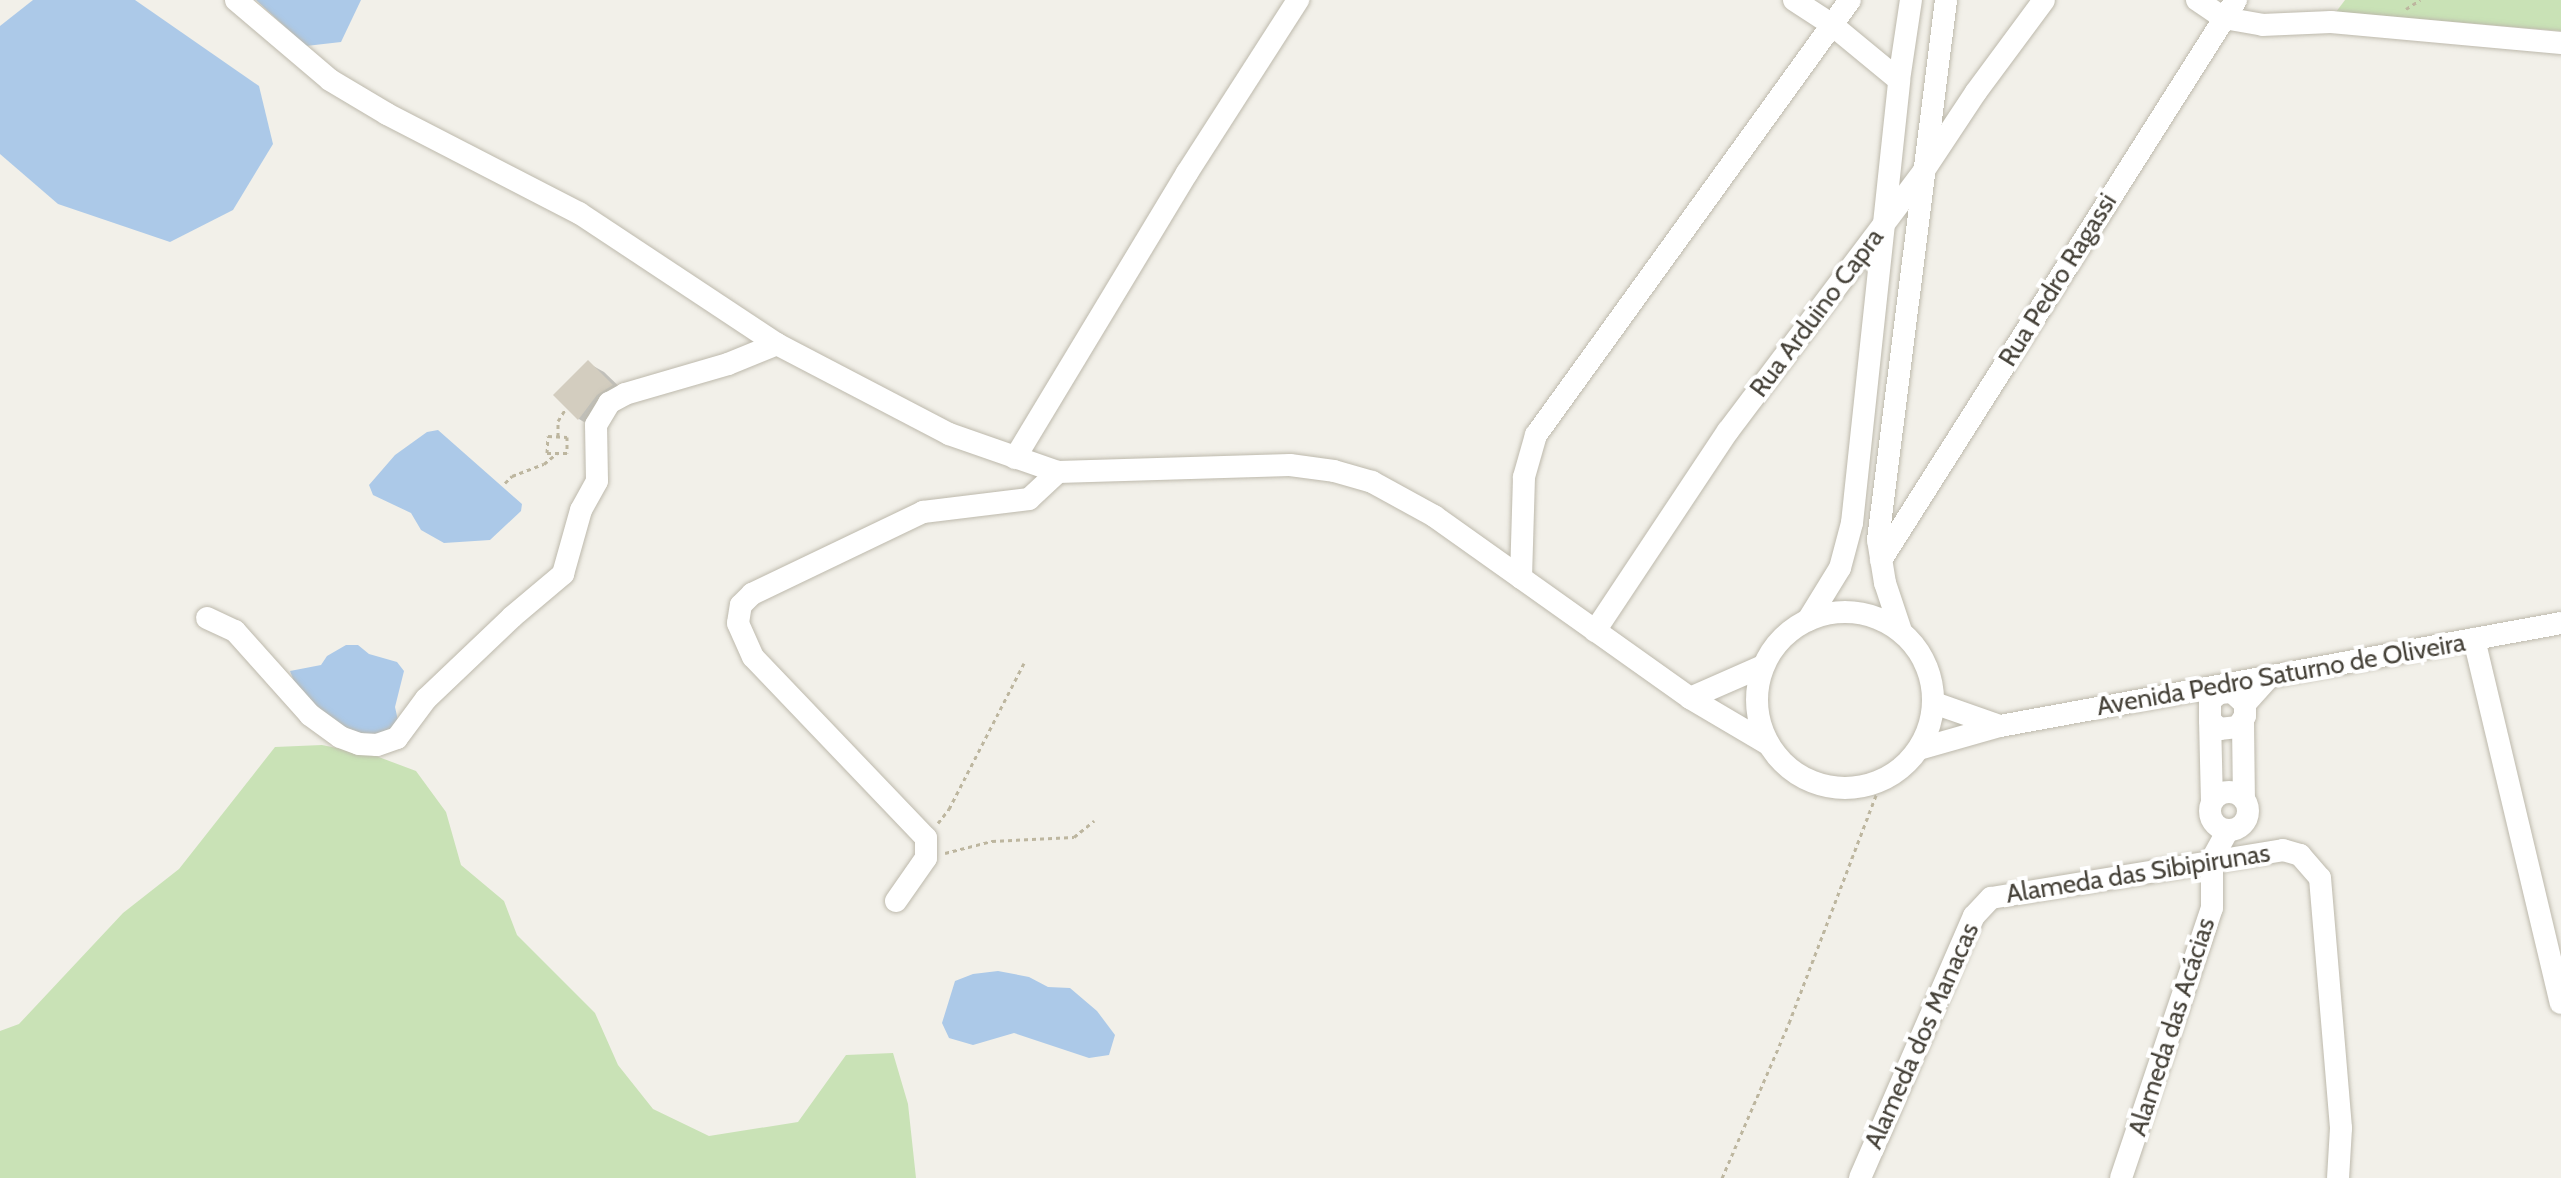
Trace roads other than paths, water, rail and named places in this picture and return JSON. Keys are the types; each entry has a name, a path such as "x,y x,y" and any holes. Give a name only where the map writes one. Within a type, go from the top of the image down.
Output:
{"street":[{"path":"236,0 330,80 387,114 579,213 777,344 961,440 1058,472 1290,465 1334,471 1372,482 1434,516 1690,698 1768,744"},
{"path":"1015,458 1187,173 1298,0"},
{"path":"1794,0 1831,24 1899,80"},
{"path":"1521,578 1524,477 1536,435 1850,0"},
{"path":"1808,620 1840,568 1852,523 1899,80 1911,0"},
{"path":"1901,631 1872,616 1823,614 1808,620 1781,639 1763,666 1756,697 1761,730 1768,744 1789,769 1818,784 1851,788 1882,780 1897,772 1919,749 1930,727 1934,703 1931,679 1922,656 1901,631 1885,583 1878,540 1946,0"},
{"name":"Rua Arduino Capra","path":"1595,631 1728,431 1923,172 1976,92 2044,0"},
{"path":"2197,0 2230,9 2262,25 2331,22 2561,43"},
{"name":"Rua Pedro Ragassi","path":"1881,560 2230,9"},
{"path":"1936,77 1951,86 1976,92"},
{"path":"207,618 235,631 310,715 340,737 359,744 377,745 397,738 426,699 503,625 563,574 581,510 597,481 596,425 609,403 625,394 728,364 777,344"},
{"path":"896,901 926,848 753,657 738,623 738,612 752,594 923,512 1029,499 1058,472"},
{"name":"Avenida Pedro Saturno de Oliveira","path":"1919,749 2000,726 2561,623"},
{"path":"2474,639 2561,1003"},
{"path":"1690,698 1763,666"},
{"path":"2180,692 2226,730 2244,713 2269,677"},
{"path":"2225,691 2237,695 2244,713 2244,799 2248,817 2240,827 2228,830 2212,820 2208,714 2214,696 2225,691"},
{"name":"Avenida Pedro Saturno de Oliveira","path":"1934,703 2000,726"},
{"path":"2212,801 2228,792 2244,799"},
{"name":"Alameda das Acácias","path":"2121,1178 2212,908 2212,859 2228,830"},
{"name":"Alameda das Sibipirunas","path":"1991,898 2212,859 2283,850 2300,855 2320,878 2341,1128 2338,1178"},
{"name":"Alameda dos Manacas","path":"1860,1178 1974,916 1991,898"}],"water":[{"path":"33,0 135,0 259,86 273,144 233,210 170,242 58,204 0,154 0,26"},
{"path":"256,0 361,0 341,42 306,46"},
{"path":"438,430 522,504 521,511 490,540 444,543 421,530 411,513 373,495 369,485 395,455 427,432"},
{"path":"346,645 358,645 369,654 397,662 404,671 395,707 401,734 365,735 340,726 318,709 295,684 290,671 321,665 327,656"},
{"path":"998,971 1029,977 1048,987 1070,988 1097,1011 1115,1035 1109,1055 1089,1058 1014,1033 973,1045 949,1038 942,1023 955,981 973,974"}]}
